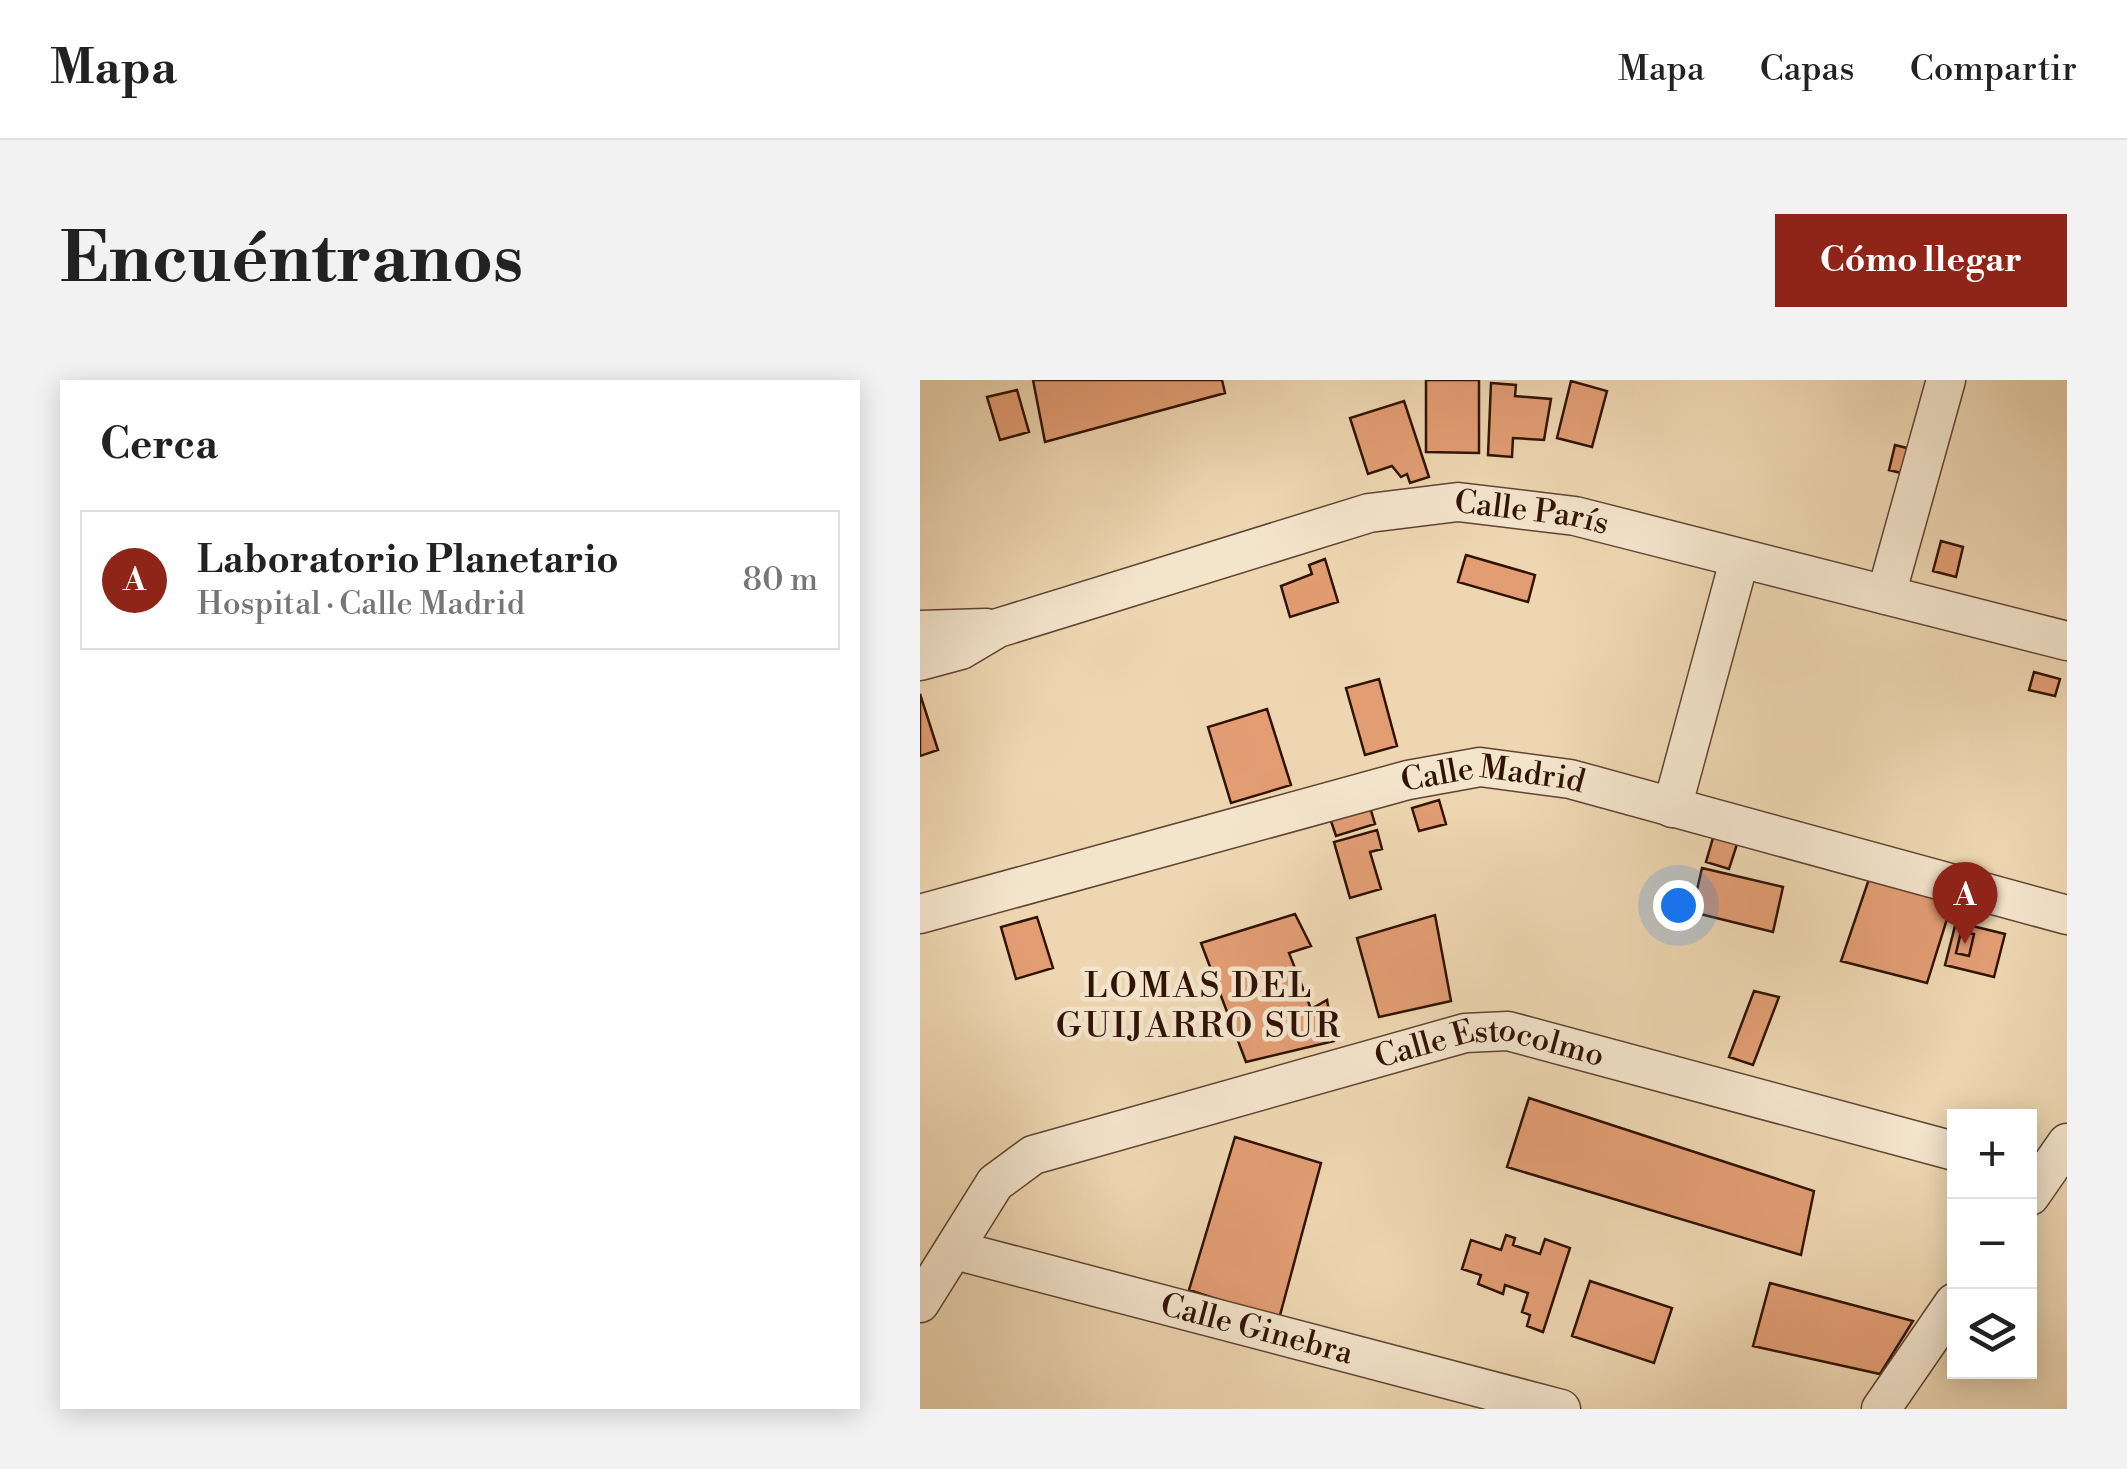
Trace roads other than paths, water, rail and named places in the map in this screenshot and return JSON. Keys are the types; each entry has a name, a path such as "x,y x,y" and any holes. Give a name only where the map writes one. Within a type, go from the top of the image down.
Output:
{"street":[{"path":"1886,596 1946,380"},
{"name":"Calle París","path":"920,660 961,650 998,628 1369,513 1458,502 1575,516 2067,641"},
{"path":"1672,808 1738,560"},
{"name":"Calle París","path":"920,630 998,628"},
{"name":"Calle Madrid","path":"920,914 1408,780 1480,767 1570,779 2067,915"},
{"name":"Calle Estocolmo","path":"920,1303 995,1183 1034,1155 1465,1033 1508,1031 1947,1149"},
{"path":"2037,1178 2067,1143"},
{"name":"Calle Ginebra","path":"954,1250 1561,1409"},
{"path":"1881,1409 1947,1314"}],"place":[{"name":"Laboratorio Planetario","path":"1965,944"}],"district":[{"name":"LOMAS DEL GUIJARRO SUR","path":"1199,1006"}]}
